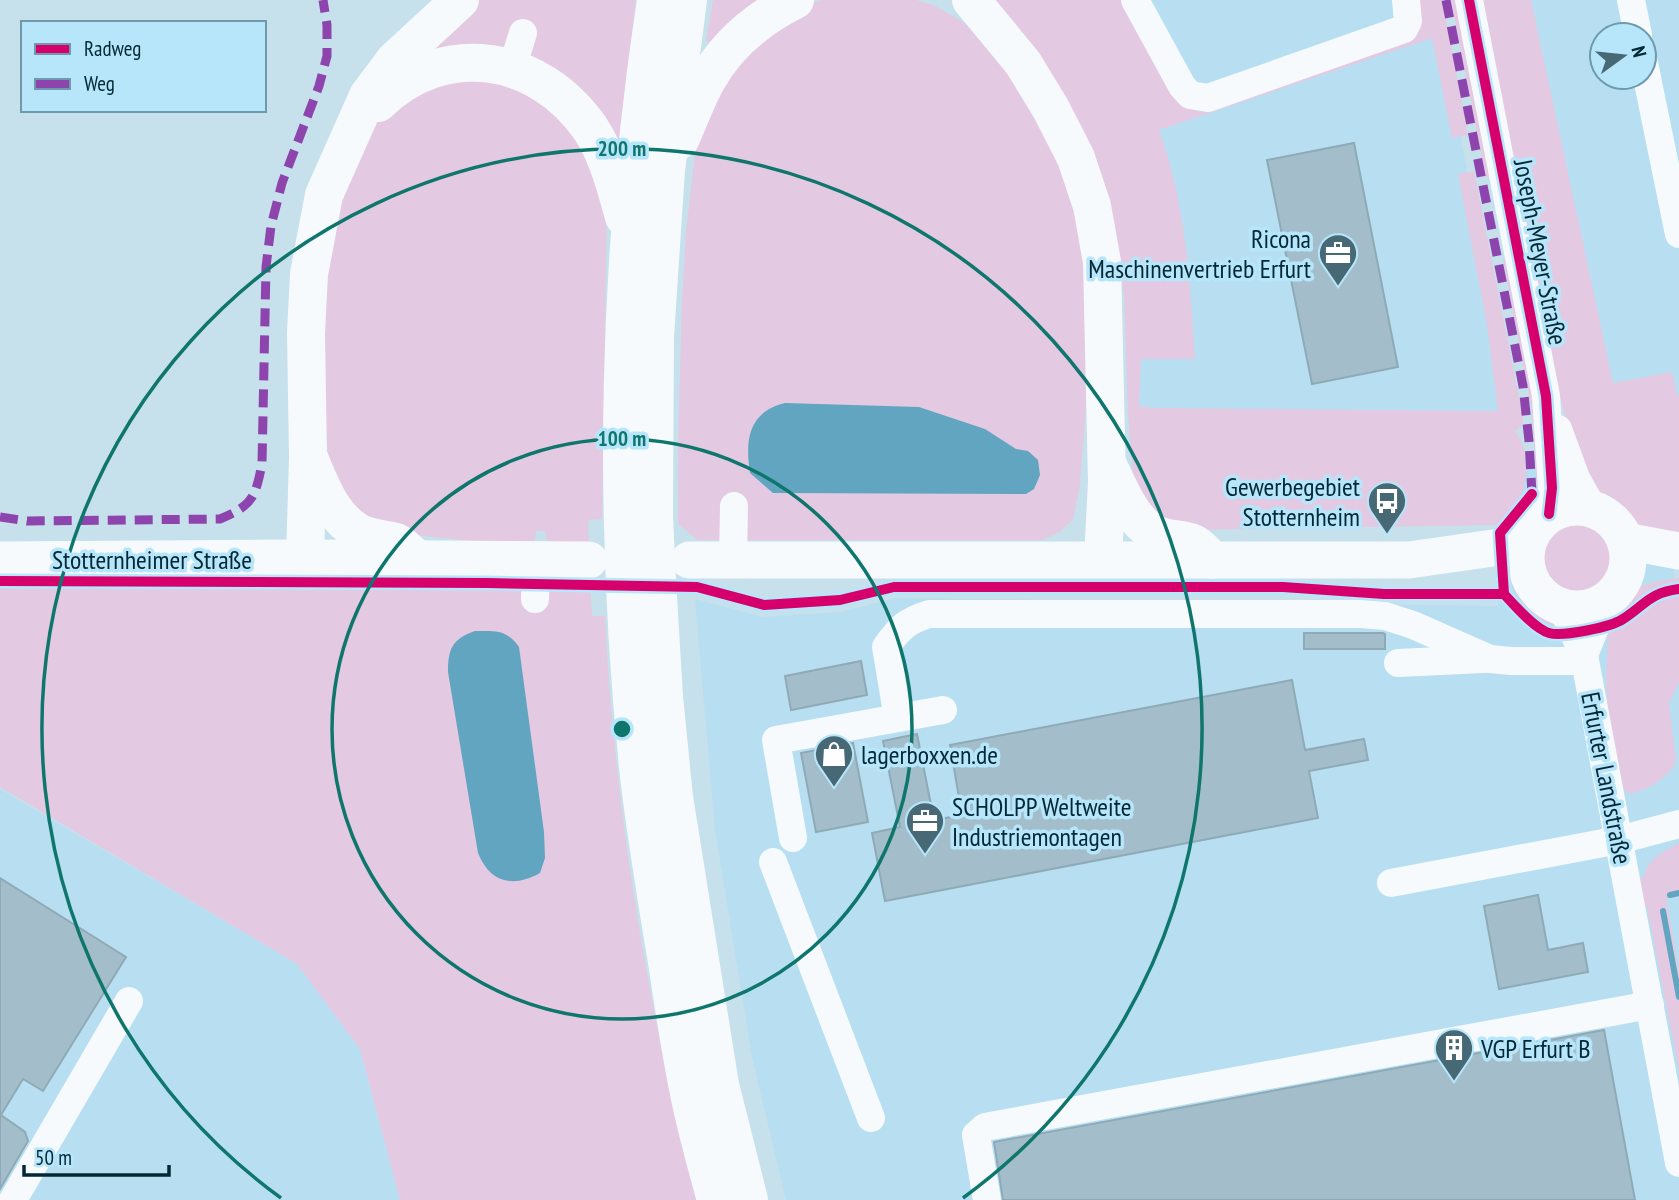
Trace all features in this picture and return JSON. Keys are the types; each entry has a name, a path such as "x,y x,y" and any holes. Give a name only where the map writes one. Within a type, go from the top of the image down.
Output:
{"highway":[{"path":"305,558 308,457 306,333 309,274 324,195 368,96 395,60 460,0"},
{"path":"656,0 628,237 624,391 639,518 643,614 639,774 648,846 688,1090 716,1200"},
{"path":"639,518 666,170 688,0"},
{"path":"666,170 707,80 728,51 748,29 774,10 795,0"},
{"path":"943,0 981,13 1023,63 1051,109 1076,159 1092,206 1101,262 1107,461 1103,559"},
{"path":"354,127 405,80 433,68 465,63 493,64 518,50 592,130 615,184 628,237"},
{"path":"308,457 328,500 345,521 357,532 398,543 417,559"},
{"path":"1107,461 1133,512 1145,526 1155,535 1192,542 1212,560"},
{"path":"643,614 664,697 674,797 720,1085 749,1200"}],"main road":[{"path":"689,560 1409,560 1500,547 1570,507 1594,510 1608,517 1618,528 1619,572"},
{"path":"1539,526 1526,549 1528,573 1541,593 1561,606 1585,608 1619,572 1679,551"},
{"name":"Stotternheimer Straße","path":"0,560 305,558 589,561"},
{"path":"1409,560 1448,569 1528,573"},
{"path":"1619,572 1679,570"}],"street":[{"path":"1135,0 1182,86 1190,95 1208,98 1404,29 1408,22 1406,0"},
{"name":"Joseph-Meyer-Straße","path":"1469,0 1546,396 1552,488 1539,526"},
{"path":"1631,0 1635,21"},
{"path":"1650,91 1679,234"},
{"name":"Joseph-Meyer-Straße","path":"1546,396 1576,478 1594,510"},
{"path":"733,559 734,506"},
{"path":"535,598 536,560"},
{"name":"Erfurter Landstraße","path":"1584,658 1619,572"},
{"name":"Erfurter Landstraße","path":"1561,606 1584,658 1679,1163"},
{"path":"898,718 886,647 898,630 911,620 929,614 1361,614 1385,616 1413,625 1490,659"},
{"path":"1398,663 1584,658"},
{"path":"793,838 776,740 943,710"},
{"path":"1391,883 1619,840 1679,824"},
{"path":"773,862 871,1118"},
{"path":"13,1200 129,1002"},
{"path":"987,1200 976,1135 985,1127 1650,1005"}],"shaded area":[{"path":"466,0 636,0 619,152 509,51 412,50"},
{"path":"713,0 768,0 719,43 706,41"},
{"path":"822,0 916,0 933,5 960,20 981,36 1001,57 1067,179 1084,244 1086,405 1080,485 1073,519 1061,531 1043,540 698,540 678,524 682,302 686,232 697,136 715,85 803,6"},
{"path":"987,0 1120,0 1127,7 1178,100 1199,112 1413,37 1414,0 1442,0 1468,135 1452,138 1432,38 1159,130 1181,214 1189,272 1195,359 1141,359 1139,406 1498,411 1487,325 1458,174 1474,171 1523,418 1522,426 1515,431 1525,452 1524,485 1515,506 1498,525 1182,530 1148,512 1133,475 1124,294 1114,233"},
{"path":"1003,0 1434,0 1515,419 1516,469 1603,451 1513,0 1679,0 1679,532 1670,605 1679,604 1679,1200 786,1200 752,1057 715,830 695,599 763,617 841,612 896,598 1498,606 1496,519 1139,406 1141,352 1135,272"},
{"path":"1451,0 1458,0 1492,175 1486,177"},
{"path":"1483,0 1531,0 1613,383 1672,372 1679,396 1679,543 1636,528 1618,507 1602,500 1570,436 1559,392"},
{"path":"491,71 577,122 607,205 602,519 588,520 589,548 547,542 545,531 536,531 535,540 529,547 387,532 370,525 330,477 320,370 326,239 368,128 423,81"},
{"path":"1503,259 1509,259 1535,391 1543,467 1536,516 1524,526 1510,532 1533,505 1537,486 1532,411"},
{"path":"785,403 919,407 985,429 1016,449 1028,451 1038,460 1040,475 1034,489 1026,494 773,493 750,473 749,439 756,420 763,413"},
{"path":"1577,519 1591,522 1603,530 1611,542 1614,556 1611,570 1603,582 1591,590 1577,593 1563,590 1551,582 1543,570 1540,556 1543,542 1551,530 1563,522"},
{"path":"1679,578 1679,585 1667,586 1649,593 1610,622 1629,594 1645,585"},
{"path":"590,582 592,616 605,616 616,763 636,910 663,1056 696,1200 400,1200 360,1049 297,964 0,787 0,585 548,587"},
{"path":"1511,583 1529,588 1551,609 1557,626 1542,620 1529,610"},
{"path":"1679,595 1679,682 1669,703 1676,761 1668,773 1656,783 1629,794 1621,787 1608,713 1608,633 1656,598"},
{"path":"475,631 505,634 519,647 544,832 545,858 540,873 521,880 503,880 496,876 489,871 478,853 448,672 450,651 456,641"},
{"path":"0,789 297,964 360,1049 400,1200 0,1200"},
{"path":"1679,843 1679,896 1666,899 1679,970 1679,1071 1647,907 1643,907 1638,879 1644,877 1657,856"}],"building":[{"path":"1354,143 1398,367 1312,384 1267,160"},
{"path":"1304,633 1383,633 1385,649 1304,649"},
{"path":"861,661 867,695 791,710 785,676"},
{"path":"1292,680 1305,750 1364,739 1368,760 1309,771 1318,818 885,901 872,833 900,827 883,741 917,734 934,820 962,815 950,745"},
{"name":"lagerboxxen.de","path":"853,743 868,822 816,832 801,753"},
{"path":"0,878 126,957 43,1091 23,1079 1,1115 25,1132 28,1141 0,1189"},
{"path":"1538,895 1548,950 1583,943 1588,972 1499,989 1484,906"},
{"name":"VGP Erfurt B","path":"1604,1030 1635,1200 1003,1200 994,1142"}],"waterway":[{"path":"1670,895 1679,893"},
{"path":"1663,911 1679,997"}],"marked path":[{"path":"0,517 27,521 220,519 240,509 251,499 262,464 266,267 271,226 282,183 319,86 327,56 327,25 323,0"},
{"path":"1446,0 1523,386 1532,494 1529,498"}],"cycle path":[{"path":"1469,0 1546,396 1552,488 1549,514"},
{"path":"1504,594 1500,533 1532,494"},
{"path":"0,581 487,583 697,587 764,605 840,600 894,587 1283,587 1384,594 1504,594 1537,627 1556,634 1617,622 1654,596 1679,589"}],"place":[{"name":"Ricona Maschinenvertrieb Erfurt","path":"1338,287"},
{"name":"Gewerbegebiet Stotternheim","path":"1387,535"},
{"name":"lagerboxxen.de","path":"834,788"},
{"name":"SCHOLPP Weltweite Industriemontagen","path":"925,855"},
{"name":"VGP Erfurt B","path":"1454,1082"}]}
